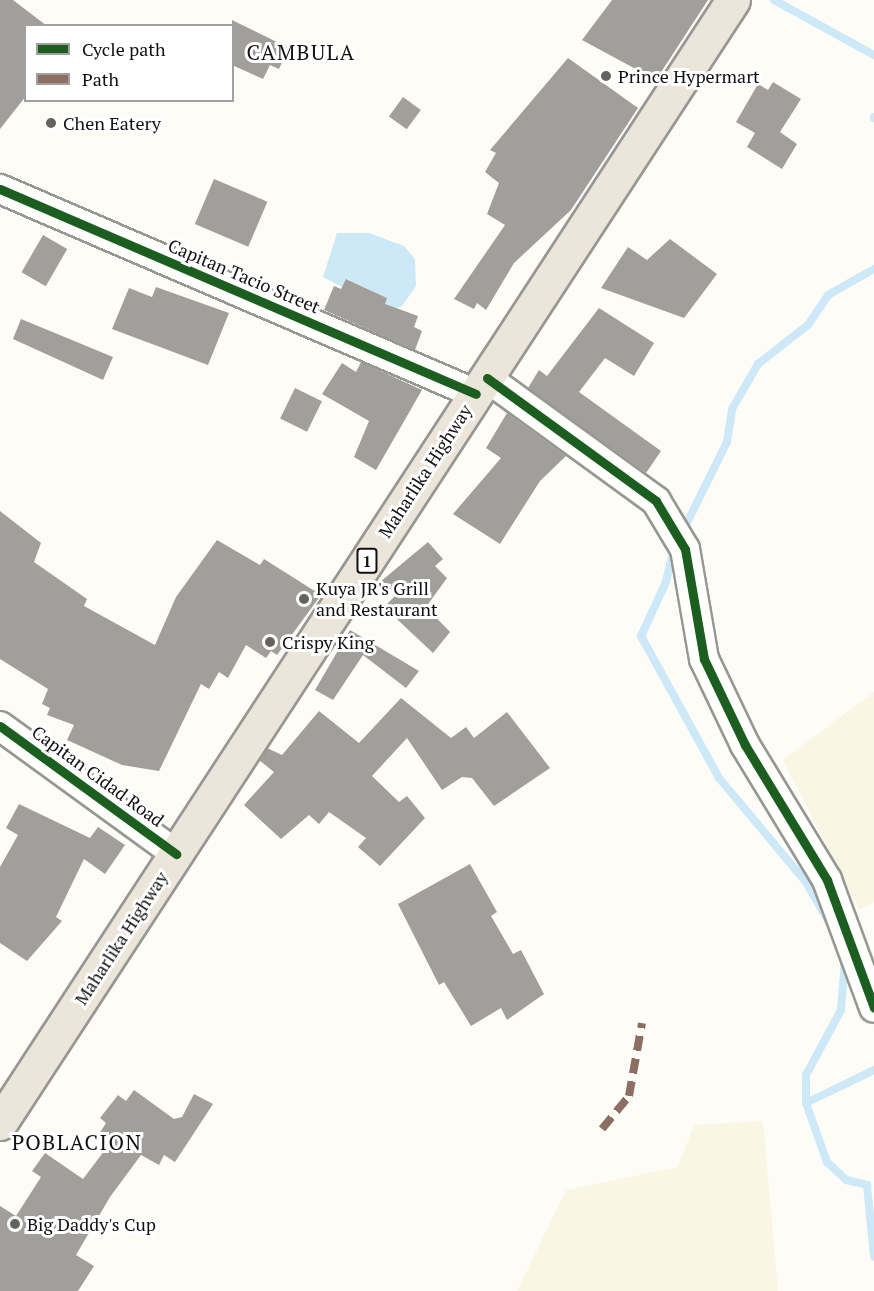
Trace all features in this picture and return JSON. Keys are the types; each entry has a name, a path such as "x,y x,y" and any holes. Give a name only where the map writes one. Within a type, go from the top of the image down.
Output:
{"highway":[{"name":"Maharlika Highway","path":"0,1123 733,0"}],"street":[{"name":"Capitan Tacio Street","path":"0,189 481,386 656,501 685,549 704,659 745,745 827,880 874,1008"},
{"name":"Capitan Cidad Road","path":"0,726 176,854"}],"shaded area":[{"path":"874,692 874,902 859,910 783,760"},
{"path":"763,1121 778,1291 517,1291 566,1190 678,1167 694,1125"}],"water":[{"path":"337,233 369,233 404,246 415,259 416,286 402,306 380,315 387,298 347,279 342,287 323,277"}],"building":[{"path":"0,0 13,0 44,24 24,24 24,99 0,129"},
{"path":"612,0 708,0 656,80 582,40"},
{"path":"232,20 289,48 279,69 270,65 263,79 234,66 234,24"},
{"path":"568,58 638,108 571,210 514,263 486,310 477,303 474,309 454,299 505,225 487,214 499,183 485,172 496,153 490,150"},
{"path":"773,82 801,99 780,132 797,144 782,169 747,147 755,133 736,122 758,84 768,90"},
{"path":"403,97 421,110 407,129 389,116"},
{"path":"214,179 267,202 248,247 195,224"},
{"path":"43,235 67,249 46,286 22,272"},
{"path":"670,239 717,274 684,318 601,288 628,247 647,260"},
{"path":"346,279 387,298 385,304 418,316 414,327 422,331 415,350 324,310 334,286 341,289"},
{"path":"156,287 229,313 208,365 112,329 129,288 152,297"},
{"path":"599,308 654,343 634,376 605,358 579,392 661,451 646,473 528,388 539,370 547,376"},
{"path":"21,319 113,357 103,380 13,339"},
{"path":"361,362 422,390 376,470 354,457 369,421 322,394 342,363 356,372"},
{"path":"295,388 322,401 307,432 280,419"},
{"path":"507,413 566,456 540,481 500,544 453,514 501,458 486,448"},
{"path":"0,511 41,543 34,562 87,599 84,606 155,645 176,597 217,540 260,565 264,559 321,595 277,655 271,651 266,658 246,645 228,678 219,672 209,689 201,684 159,771 122,765 67,740 74,725 47,715 50,708 42,704 48,689 0,659"},
{"path":"428,542 443,559 435,566 447,578 426,607 450,632 433,653 384,607 397,594 380,582"},
{"path":"350,630 419,671 406,688 363,655 333,700 315,690"},
{"path":"401,698 451,738 466,727 474,738 507,712 550,768 494,806 472,778 462,777 442,790 407,738 372,776 399,802 407,796 425,818 380,866 358,847 366,838 329,812 319,824 309,815 281,839 244,805 274,772 259,760 267,748 282,755 319,711 359,743"},
{"path":"19,804 90,838 98,827 125,845 105,874 84,859 56,917 62,921 27,961 0,943 0,867 18,835 6,828"},
{"path":"470,864 497,912 491,916 513,954 521,950 544,994 507,1020 501,1008 471,1026 444,982 439,985 398,904"},
{"path":"134,1090 174,1119 182,1117 194,1094 213,1104 175,1162 164,1155 159,1165 141,1155 110,1197 76,1255 94,1266 78,1291 0,1291 0,1206 16,1216 41,1177 32,1171 45,1153 83,1179 111,1142 99,1134 106,1123 100,1118 118,1095 126,1101"}],"waterway":[{"path":"774,0 874,55"},
{"path":"682,533 727,442 732,409 758,364 808,325 828,295 874,269"},
{"path":"674,549 666,582 641,636 719,778 806,882 838,938"},
{"path":"845,959 841,1010 806,1075 806,1103 827,1162 846,1180 867,1185 874,1257"},
{"path":"806,1103 874,1070"}],"marked path":[{"path":"602,1129 629,1096 642,1023"}],"cycle path":[{"path":"0,189 476,394"},
{"path":"487,378 656,501 685,549 704,659 745,745 827,880 874,1008"},
{"path":"0,726 176,854"}],"place":[{"name":"Prince Hypermart","path":"606,76"},
{"name":"Chen Eatery","path":"51,123"},
{"name":"Kuya JR's Grill and Restaurant","path":"304,599"},
{"name":"Crispy King","path":"270,642"},
{"name":"Big Daddy's Cup","path":"15,1224"}],"district":[{"name":"CAMBULA","path":"301,52"},
{"name":"POBLACION","path":"77,1142"}]}
